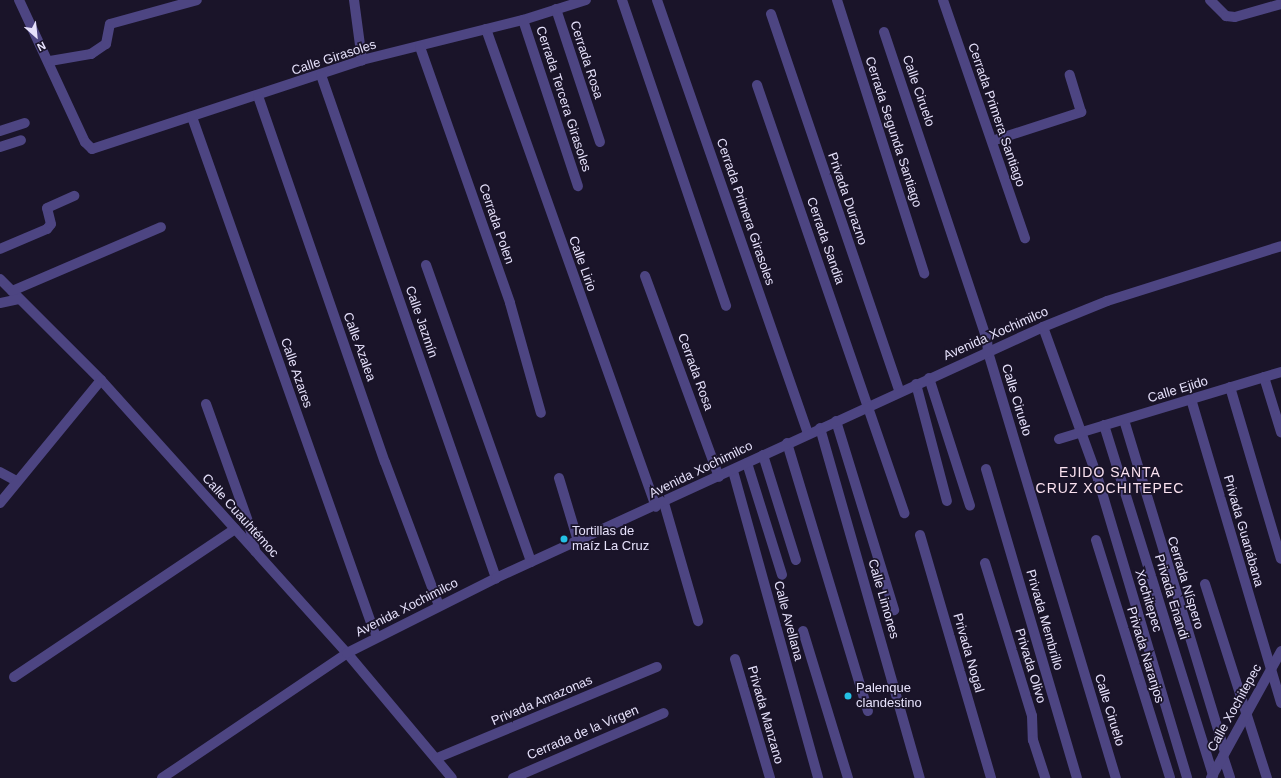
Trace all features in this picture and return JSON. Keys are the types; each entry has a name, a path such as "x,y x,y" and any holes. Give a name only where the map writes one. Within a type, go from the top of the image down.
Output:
{"street":[{"path":"19,0 50,61 91,54 106,44 110,24 197,0"},
{"path":"354,0 362,60"},
{"name":"Calle Girasoles","path":"50,61 85,142 92,150 258,96 362,60 420,47 523,20 586,0"},
{"path":"622,0 726,306"},
{"name":"Cerrada Primera Girasoles","path":"657,0 808,433"},
{"name":"Cerrada Segunda Santiago","path":"837,0 924,273"},
{"name":"Cerrada Primera Santiago","path":"943,0 1025,238"},
{"path":"1210,0 1226,16 1235,17 1281,4"},
{"name":"Cerrada Rosa","path":"556,9 600,142"},
{"name":"Privada Durazno","path":"770,14 900,392"},
{"name":"Cerrada Tercera Girasoles","path":"523,20 578,186"},
{"name":"Calle Lirio","path":"486,29 660,505 698,622"},
{"name":"Calle Ciruelo","path":"884,32 988,339 988,352 1116,778"},
{"name":"Cerrada Polen","path":"420,47 510,303 541,413"},
{"name":"Calle Jazmín","path":"321,75 496,578"},
{"path":"992,141 1081,112 1070,75"},
{"name":"Cerrada Sandia","path":"758,85 904,513"},
{"name":"Calle Azalea","path":"258,96 385,462 439,606"},
{"name":"Calle Azares","path":"192,117 376,637"},
{"path":"0,131 24,123"},
{"path":"0,147 20,140"},
{"path":"0,248 47,229 51,224 47,208 74,196"},
{"path":"12,291 160,227"},
{"name":"Avenida Xochimilco","path":"162,778 348,653 376,637 496,578 660,505 733,471 808,433 1043,327 1107,301 1281,246"},
{"path":"426,265 532,562"},
{"name":"Cerrada Rosa","path":"645,276 719,477"},
{"name":"Calle Cuauhtémoc","path":"0,279 101,380 348,653 437,758 452,778"},
{"path":"0,303 20,299"},
{"path":"1043,327 1082,432"},
{"name":"Calle Ejido","path":"1059,439 1281,372"},
{"path":"1264,377 1281,432"},
{"path":"930,378 970,506"},
{"path":"0,503 16,481 101,380"},
{"path":"916,384 947,501"},
{"path":"1230,388 1281,559"},
{"name":"Privada Guanábana","path":"1191,399 1281,704"},
{"path":"206,404 249,524 255,551"},
{"path":"836,420 894,610"},
{"name":"Cerrada Níspero","path":"1124,420 1230,778"},
{"name":"Privada Enandi","path":"1104,426 1212,777"},
{"name":"Calle Limones","path":"820,428 920,778"},
{"name":"Xochitepec","path":"1082,432 1187,778"},
{"path":"788,443 868,711"},
{"path":"763,455 796,560"},
{"path":"747,463 782,575"},
{"name":"Privada Membrillo","path":"986,469 1077,778"},
{"name":"Calle Avellana","path":"733,471 818,778"},
{"path":"0,472 16,481"},
{"path":"559,478 578,541"},
{"path":"14,677 235,529"},
{"name":"Privada Nogal","path":"920,535 990,778"},
{"name":"Privada Naranjos","path":"1096,540 1170,778"},
{"name":"Privada Olivo","path":"985,563 1032,716 1033,740 1045,778"},
{"path":"1205,584 1248,712 1268,778"},
{"path":"803,631 848,778"},
{"name":"Calle Xochitepec","path":"1212,777 1281,651"},
{"name":"Privada Manzano","path":"735,659 770,778"},
{"name":"Privada Amazonas","path":"437,758 657,667"},
{"name":"Cerrada de la Virgen","path":"512,778 664,712"}],"place":[{"name":"Tortillas de maíz La Cruz","path":"564,539"},
{"name":"Palenque clandestino","path":"848,696"}],"district":[{"name":"EJIDO SANTA CRUZ XOCHITEPEC","path":"1110,480"}]}
